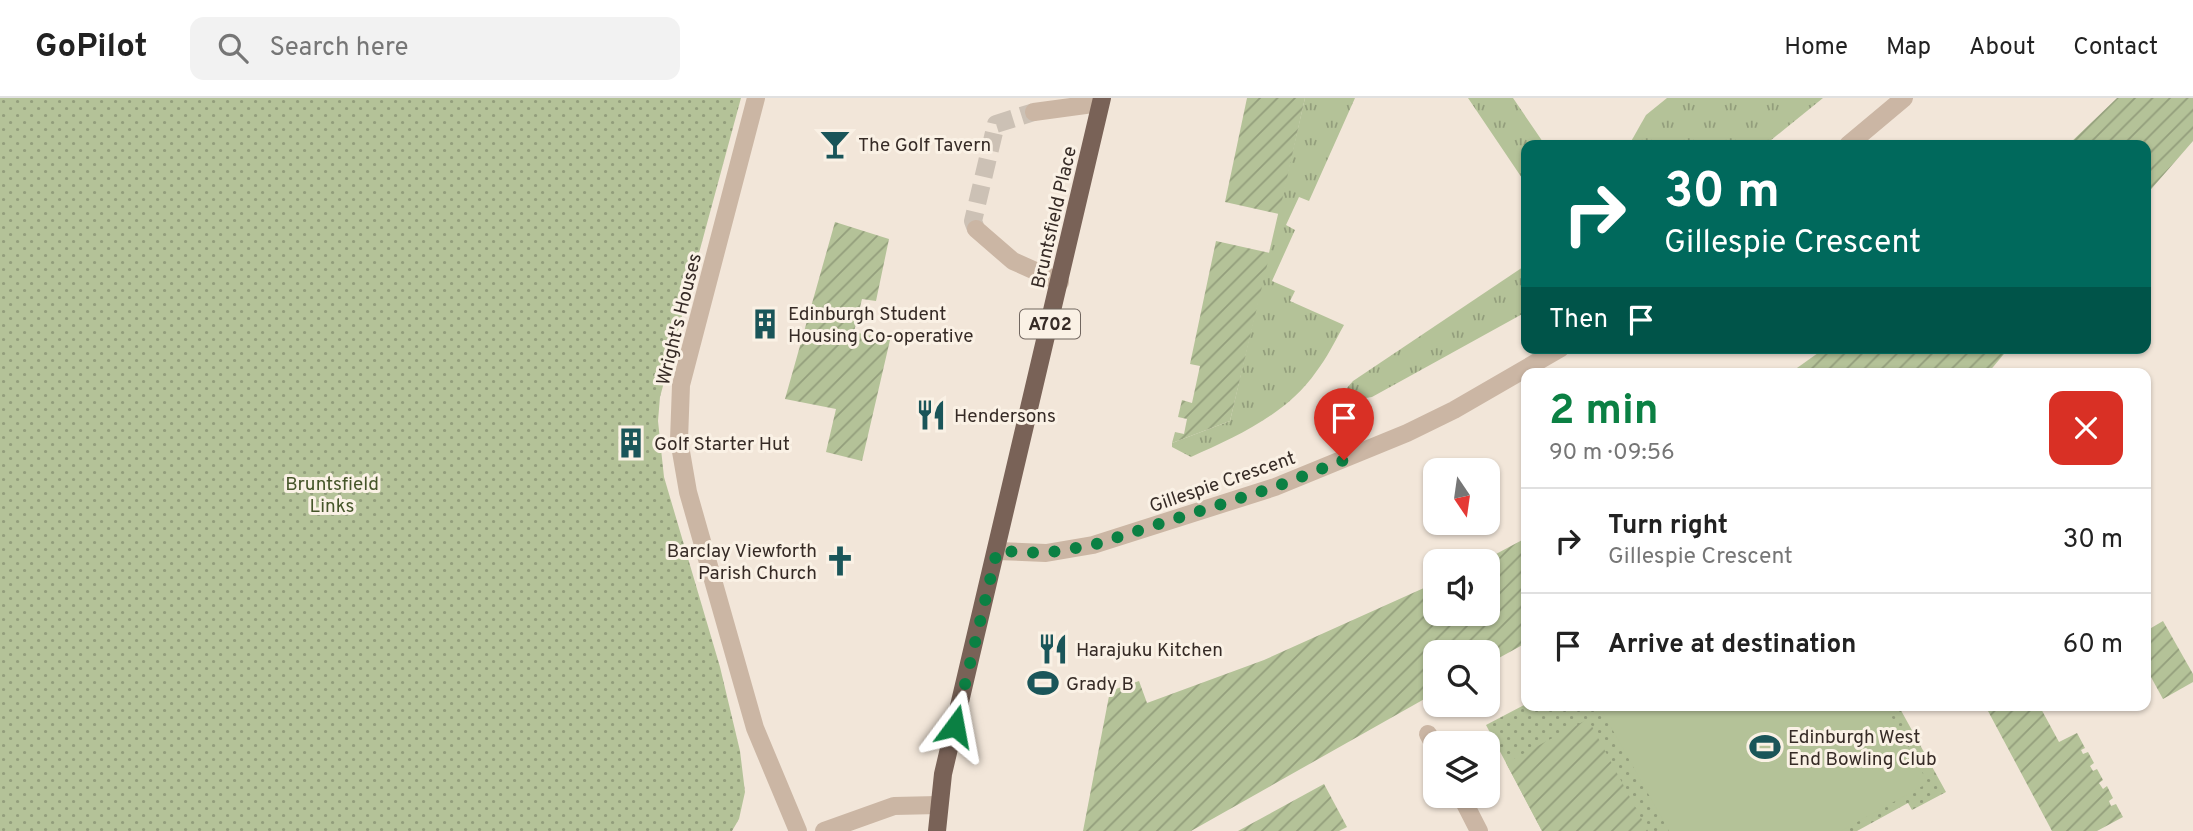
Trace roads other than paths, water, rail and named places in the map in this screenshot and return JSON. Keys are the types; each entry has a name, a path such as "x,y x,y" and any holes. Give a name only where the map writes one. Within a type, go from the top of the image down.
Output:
{"main road":[{"name":"Bruntsfield Place","path":"997,551 1101,101"},
{"name":"A702","path":"937,831 938,805 997,551"}],"street":[{"name":"Wright's Houses","path":"756,98 681,385 679,440 688,492 755,728 798,831"},
{"path":"1854,140 1904,98"},
{"path":"1034,112 1101,101"},
{"path":"976,229 1013,261 1060,282"},
{"name":"Gillespie Crescent","path":"1526,368 1550,354"},
{"name":"Gillespie Crescent","path":"997,551 1046,553 1093,545 1275,487 1430,422 1521,371"},
{"path":"824,831 894,806 938,805"},
{"path":"1467,808 1479,831"}],"tunnel":[{"path":"976,229 973,221 996,124 1034,112"}],"place":[{"name":"The Golf Tavern","path":"835,144"},
{"name":"Edinburgh Student Housing Co-operative","path":"765,324"},
{"name":"Hendersons","path":"931,415"},
{"name":"Golf Starter Hut","path":"631,443"},
{"name":"Barclay Viewforth Parish Church","path":"840,561"},
{"name":"Harajuku Kitchen","path":"1053,649"},
{"name":"Grady B","path":"1043,683"},
{"name":"Edinburgh West End Bowling Club","path":"1765,747"}],"park label":[{"name":"Bruntsfield Links","path":"332,494"}]}
